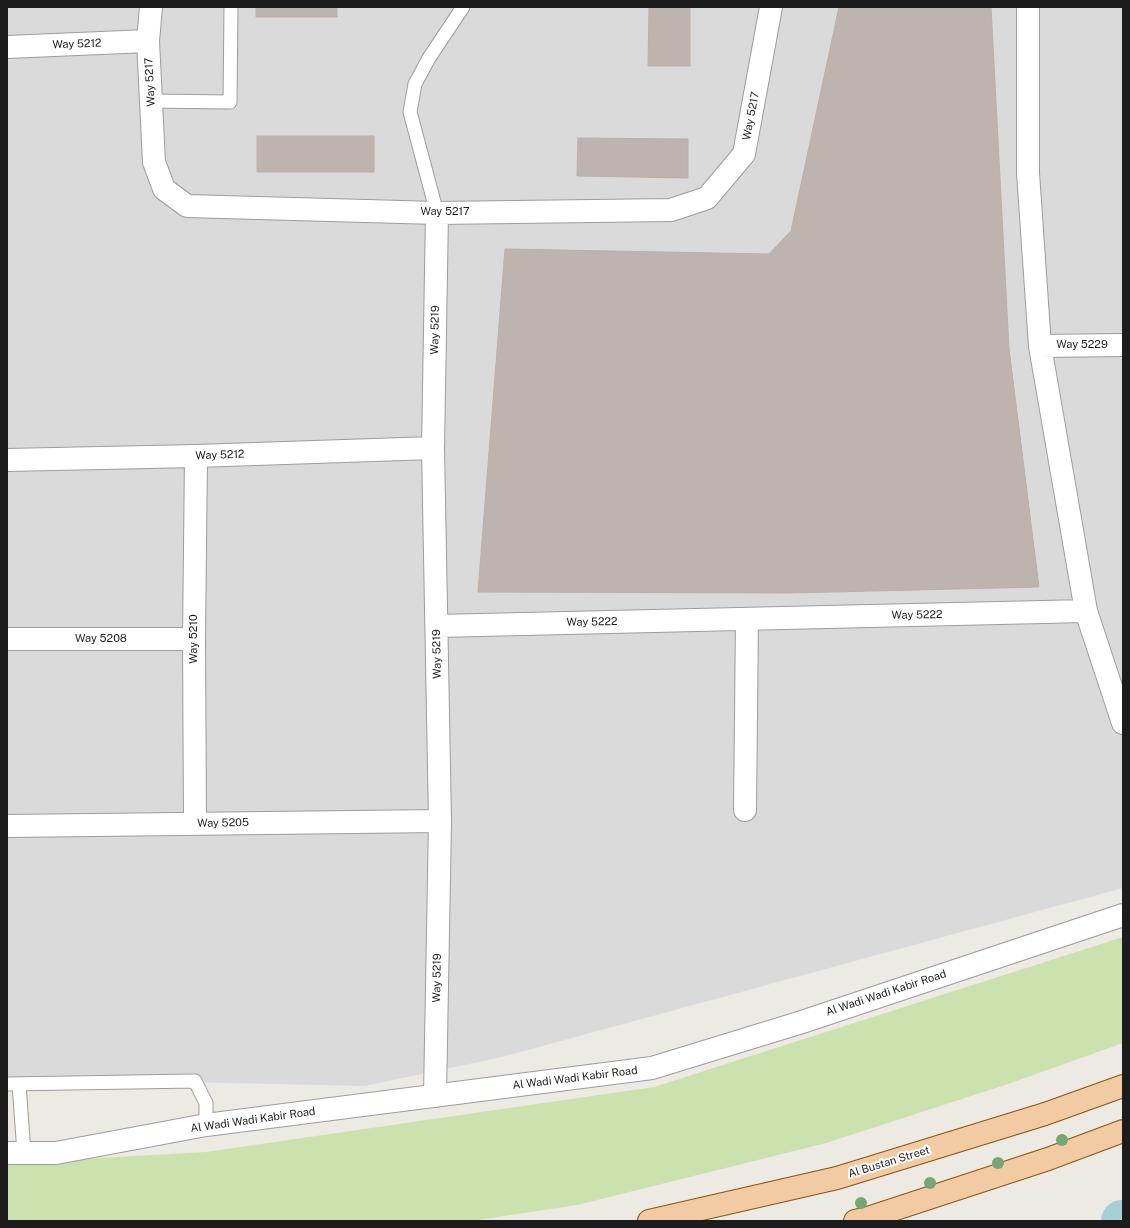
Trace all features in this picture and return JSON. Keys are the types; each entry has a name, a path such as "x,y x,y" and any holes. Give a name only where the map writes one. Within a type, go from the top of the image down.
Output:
{"main road":[{"name":"Al Bustan Street","path":"649,1221 837,1178 1045,1114 1123,1086"},
{"path":"855,1221 1048,1159 1123,1131"}],"street":[{"name":"Way 5217","path":"151,7 148,41 154,162 164,189 187,206 437,213 672,210 707,198 744,154 771,7"},
{"path":"1028,7 1028,173 1040,346 1086,611 1123,723"},
{"name":"Way 5212","path":"7,47 148,41"},
{"name":"Way 5219","path":"435,1096 440,821 433,448 437,213"},
{"name":"Way 5229","path":"1040,346 1123,345"},
{"name":"Way 5212","path":"7,460 196,456 433,448"},
{"name":"Way 5210","path":"195,823 194,639 196,456"},
{"name":"Way 5222","path":"437,626 1086,611"},
{"path":"745,810 747,619"},
{"name":"Way 5208","path":"7,639 194,639"},
{"name":"Way 5205","path":"7,826 440,821"},
{"name":"Al Wadi Wadi Kabir Road","path":"15,1153 56,1153 206,1125 652,1068 809,1019 1123,915"}],"lane":[{"path":"150,101 230,102 231,7"},
{"path":"437,213 410,112 415,84 428,58 463,7"},
{"path":"15,1153 13,1084 195,1081 206,1103 206,1125"}],"shaded area":[{"path":"7,7 1123,7 1123,888 502,1057 364,1086 7,1078"}],"green space":[{"path":"1123,937 1123,1043 1008,1084 826,1143 577,1205 471,1221 7,1221 7,1163 206,1152 654,1087"}],"building":[{"path":"256,7 337,7 337,17 256,17"},
{"path":"649,7 690,7 690,66 648,66"},
{"path":"839,7 991,7 1009,349 1039,587 790,593 478,592 505,249 769,254 791,231"},
{"path":"257,136 374,136 374,172 257,172"},
{"path":"578,138 688,139 688,178 577,176"}]}
